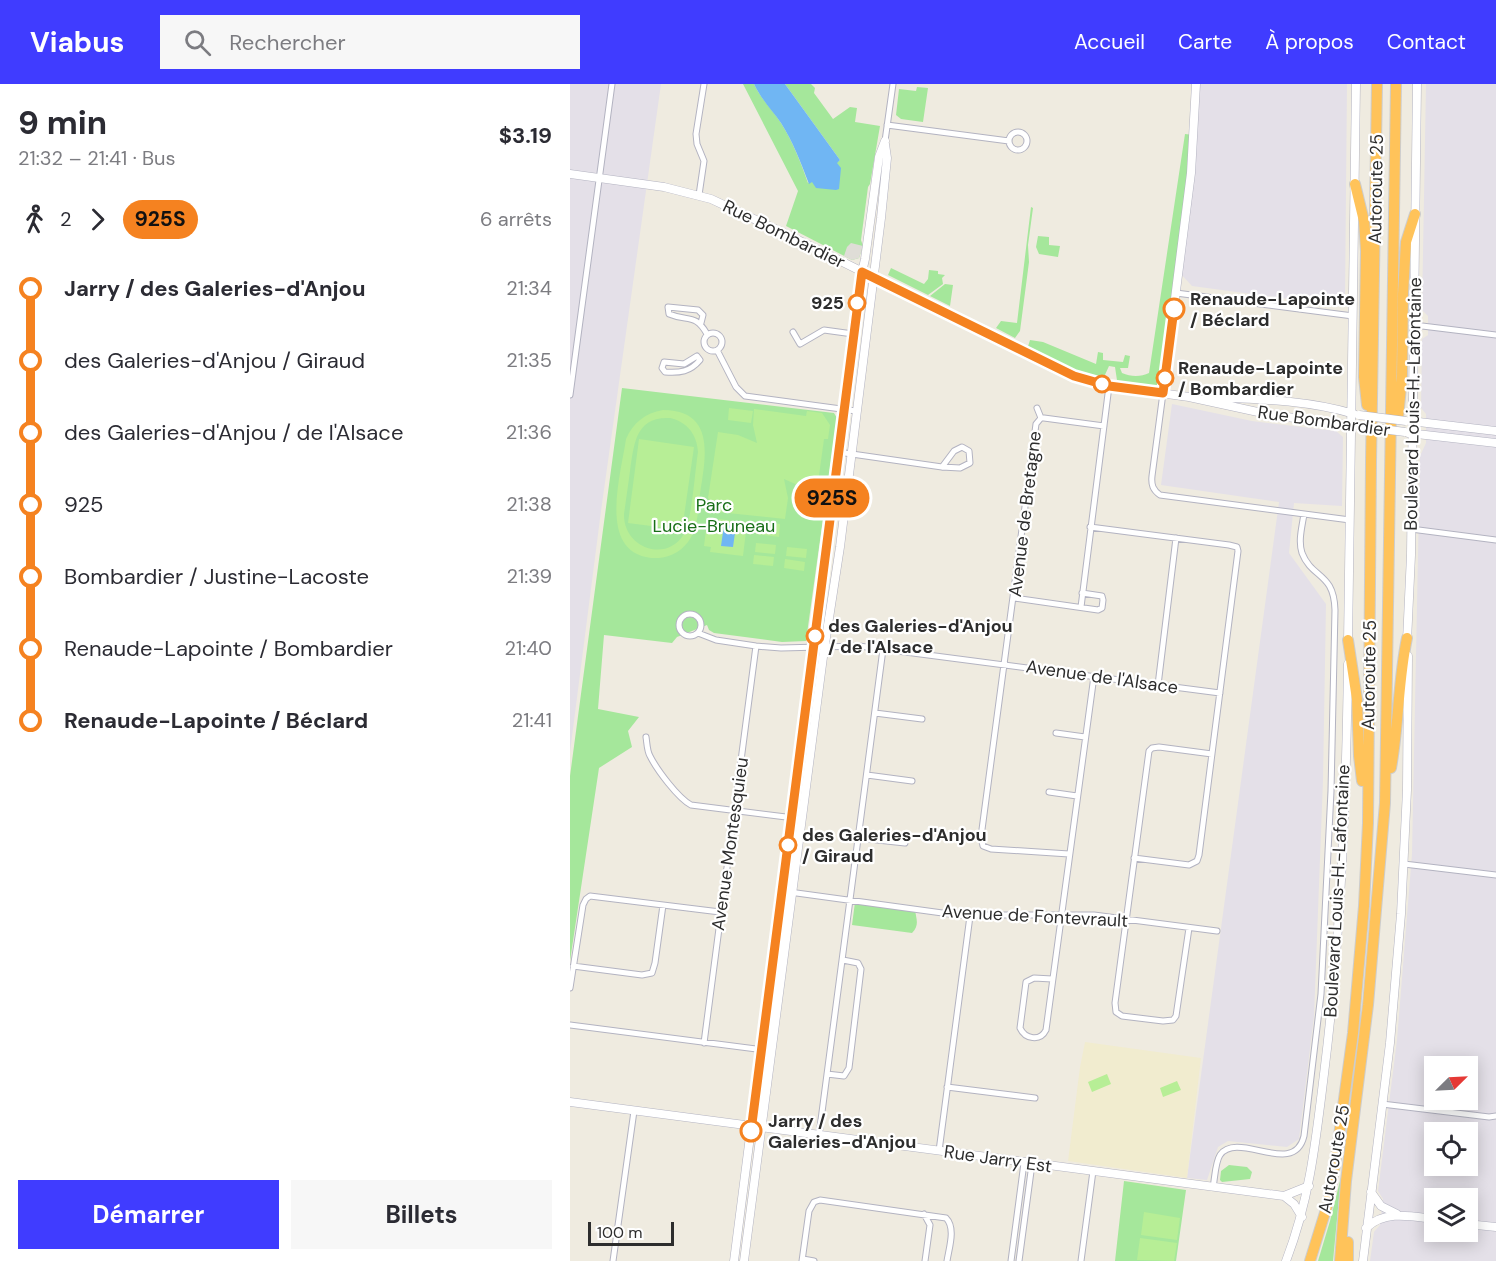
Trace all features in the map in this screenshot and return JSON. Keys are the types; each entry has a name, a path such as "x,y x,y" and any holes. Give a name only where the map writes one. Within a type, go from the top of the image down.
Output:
{"highway":[{"name":"Autoroute 25","path":"1310,1261 1330,1192 1347,1077 1361,938 1368,823 1377,84"},
{"name":"Autoroute 25","path":"1340,1261 1346,1181 1366,1026 1385,803 1396,84"},
{"path":"1355,184 1364,221 1366,251 1365,377 1371,462"},
{"path":"1390,496 1401,377 1406,242 1415,214"},
{"path":"1385,803 1396,738 1400,668 1407,638"},
{"path":"1348,640 1357,699 1359,756 1368,823"},
{"path":"1346,1181 1348,1261"}],"street":[{"path":"570,395 612,84"},
{"path":"699,195 704,161 697,144 696,134 704,84"},
{"path":"734,1261 862,272 879,157 885,141 893,84"},
{"path":"1196,84 1192,162 1152,476 1153,487 1160,495 1350,520"},
{"name":"Boulevard Louis-H.-Lafontaine","path":"1286,1261 1302,1217 1309,1186 1336,967 1343,825 1350,520 1355,426 1353,316 1356,84"},
{"name":"Boulevard Louis-H.-Lafontaine","path":"1363,1261 1395,993 1404,864 1411,529 1409,421 1414,326 1418,84"},
{"path":"887,125 1009,141"},
{"path":"744,1261 840,547 887,158 885,141"},
{"name":"Rue Bombardier","path":"570,174 664,187 699,195 743,213 1065,372 1109,386 1189,397 1250,411 1496,443"},
{"path":"1176,293 1353,316"},
{"path":"701,323 703,315 698,310 668,306 668,311 672,316 691,318 701,323 707,334"},
{"path":"1414,326 1496,335"},
{"path":"793,332 800,344 824,330 854,334"},
{"path":"716,333 721,337 722,345 717,350 706,349 703,342 707,334 716,333"},
{"path":"700,357 697,356 684,364 664,362 662,368 665,372 676,373 688,370 698,363 706,349"},
{"path":"717,350 736,387 745,396 856,411"},
{"path":"1081,607 1109,386"},
{"name":"Rue Bombardier","path":"1189,397 1293,404 1496,431"},
{"name":"Avenue de Bretagne","path":"1037,408 1041,418"},
{"name":"Avenue de Bretagne","path":"1041,418 1104,426"},
{"name":"Avenue de Bretagne","path":"1041,418 1036,424 981,841 983,846 991,849 1069,854"},
{"path":"838,452 942,467 960,468 969,465 971,457 969,451 962,447 956,449 942,467"},
{"name":"Boulevard Louis-H.-Lafontaine","path":"1214,1187 1217,1164 1221,1154 1233,1148 1278,1154 1292,1153 1302,1143 1305,1125 1321,994 1331,791 1335,610 1330,586 1303,554 1301,540 1304,514"},
{"path":"1090,527 1229,544 1237,548 1238,556 1197,861 1184,865 1134,858"},
{"path":"1411,529 1496,540"},
{"path":"1158,685 1176,538"},
{"path":"826,545 840,547"},
{"path":"1014,598 1101,609 1103,600 1100,595 1082,592"},
{"name":"Avenue de l'Alsace","path":"698,633 701,623 697,617 687,615 681,619 680,630 685,635 692,636 698,633 716,640 756,646 781,648 859,646 1220,693"},
{"name":"Avenue Montesquieu","path":"704,1043 756,646"},
{"path":"819,1135 883,649"},
{"path":"1052,979 1034,978 1026,982 1020,1028 1021,1032 1027,1036 1037,1038 1045,1032 1094,676"},
{"path":"875,713 922,719"},
{"path":"1056,733 1085,736"},
{"path":"646,737 648,754 683,801 691,805 802,819"},
{"path":"1189,928 1176,1016 1173,1020 1125,1016 1116,1012 1115,1003 1149,751 1159,747 1212,754"},
{"path":"867,775 912,781"},
{"path":"1049,792 1077,796"},
{"path":"859,838 905,843"},
{"path":"1404,864 1496,875"},
{"name":"Avenue de Fontevrault","path":"782,891 970,916 1061,914 1104,916 1217,931"},
{"path":"570,988 583,905 588,897 596,896 720,912"},
{"path":"573,966 642,975 652,973 663,905"},
{"path":"939,1150 970,916"},
{"path":"827,1074 844,1076 849,1068 861,969 858,963 843,960"},
{"path":"570,1025 771,1051"},
{"path":"947,1087 1035,1098"},
{"name":"Rue Jarry Est","path":"570,1102 1284,1196 1309,1186"},
{"path":"1382,1104 1496,1116"},
{"path":"613,1261 634,1111"},
{"path":"1011,1261 1028,1163"},
{"path":"1019,1261 1028,1163"},
{"path":"1081,1261 1093,1171"},
{"path":"1371,1192 1381,1206 1398,1215"},
{"path":"1284,1196 1294,1204 1302,1217"},
{"path":"814,1261 802,1260 808,1211 814,1202 826,1200 942,1216 949,1220 951,1229 947,1261"},
{"path":"924,1214 930,1225 926,1261"},
{"path":"1366,1228 1377,1218 1398,1215 1424,1218"},
{"path":"1478,1225 1496,1227"}],"shaded area":[{"path":"570,84 661,84 601,511 570,752"},
{"path":"1195,84 1347,84 1345,300 1341,306 1192,286 1179,272"},
{"path":"1426,84 1496,84 1496,1261 1370,1261 1374,1232 1380,1225 1383,1199 1378,1191 1397,1040 1412,854 1420,456 1426,443 1426,414 1421,408 1422,339 1428,335 1428,316 1422,310"},
{"path":"851,243 863,246 859,258 852,260 844,256"},
{"path":"1172,404 1252,421 1336,431 1343,437 1342,506 1294,503 1289,553 1326,604 1323,780 1314,1016 1299,1139 1287,1147 1228,1141 1218,1147 1207,1180 1187,1178 1279,502 1161,485"},
{"path":"1085,1042 1201,1058 1187,1178 1068,1161"}],"green space":[{"path":"743,84 754,84 781,123 808,183 840,160 785,84 811,84 815,88 814,93 833,119 850,107 857,108 855,122 880,126 868,187 861,240 863,246 859,258 852,260 786,226 798,191"},
{"path":"917,87 928,88 923,122 901,119 896,115 899,89 916,91"},
{"path":"1185,134 1194,135 1163,393 1118,387 1115,367 1109,366 1098,383 1026,353 1030,340 1043,342 1096,364 1098,352 1103,353 1103,360 1123,362 1125,355 1130,356 1128,368 1120,368 1122,373 1136,376 1149,373"},
{"path":"1031,207 1033,208 1028,245 1029,262 1020,331 1015,338 996,328 1001,321 1017,323"},
{"path":"1038,236 1049,237 1049,245 1060,246 1058,257 1039,254 1036,247"},
{"path":"891,268 924,284 928,279 929,270 945,275 942,278 943,284 928,295 888,275"},
{"path":"945,284 953,285 950,306 930,296"},
{"name":"Parc Lucie-Bruneau","path":"622,388 834,413 837,418 806,641 782,642 714,633 707,625 677,637 672,643 604,635 598,709 639,717 628,731 632,747 599,768 570,961 570,776"},
{"path":"729,408 753,411 751,423 728,420"},
{"path":"754,409 806,416 807,411 822,413 830,425 828,439 824,439 817,490 802,487 784,479 788,498 785,519 718,512 708,498 718,432 738,435 757,443 753,425"},
{"path":"663,410 680,412 692,418 700,428 704,439 704,467 697,519 691,537 676,553 661,558 651,558 634,553 624,542 618,527 617,491 626,439 632,428 640,420","holes":["658,419 676,420 686,426 696,440 698,452 691,507 684,534 676,543 657,550 638,543 630,535 626,526 624,514 631,461 635,442 643,427"]},
{"path":"639,439 694,447 682,530 628,523"},
{"path":"719,519 747,523 743,556 710,552 711,547 704,546 707,522 718,523"},
{"path":"758,521 780,524 779,537 756,534"},
{"path":"756,543 776,545 775,554 755,552"},
{"path":"787,547 807,549 806,558 786,556"},
{"path":"754,555 774,557 773,566 753,564"},
{"path":"785,559 805,562 804,571 784,568"},
{"path":"855,902 915,909 916,927 912,933 852,925"},
{"path":"1107,1074 1111,1084 1092,1092 1088,1082"},
{"path":"1177,1081 1181,1090 1163,1097 1160,1088"},
{"path":"1229,1165 1247,1167 1252,1172 1250,1179 1222,1182 1220,1180 1221,1171"},
{"path":"1341,1177 1333,1261 1318,1261 1330,1221"},
{"path":"1124,1181 1186,1190 1176,1261 1115,1261"},
{"path":"1144,1212 1180,1218 1177,1240 1141,1235"},
{"path":"1140,1238 1177,1243 1174,1261 1137,1260"}],"water":[{"path":"754,84 785,84 840,160 837,163 841,168 839,189 816,188 812,182 809,184 785,130"},
{"path":"724,525 736,526 733,547 721,546"}],"bus line":[{"name":"925S","path":"751,1131 862,272 1065,372 1109,386 1163,393 1174,309"}],"place":[{"name":"925","path":"857,303"},
{"name":"Renaude-Lapointe / Béclard","path":"1174,309"},
{"name":"Renaude-Lapointe / Bombardier","path":"1165,378"},
{"name":"des Galeries-d'Anjou / de l'Alsace","path":"815,636"},
{"name":"des Galeries-d'Anjou / Giraud","path":"788,845"},
{"name":"Jarry / des Galeries-d'Anjou","path":"751,1131"}]}
